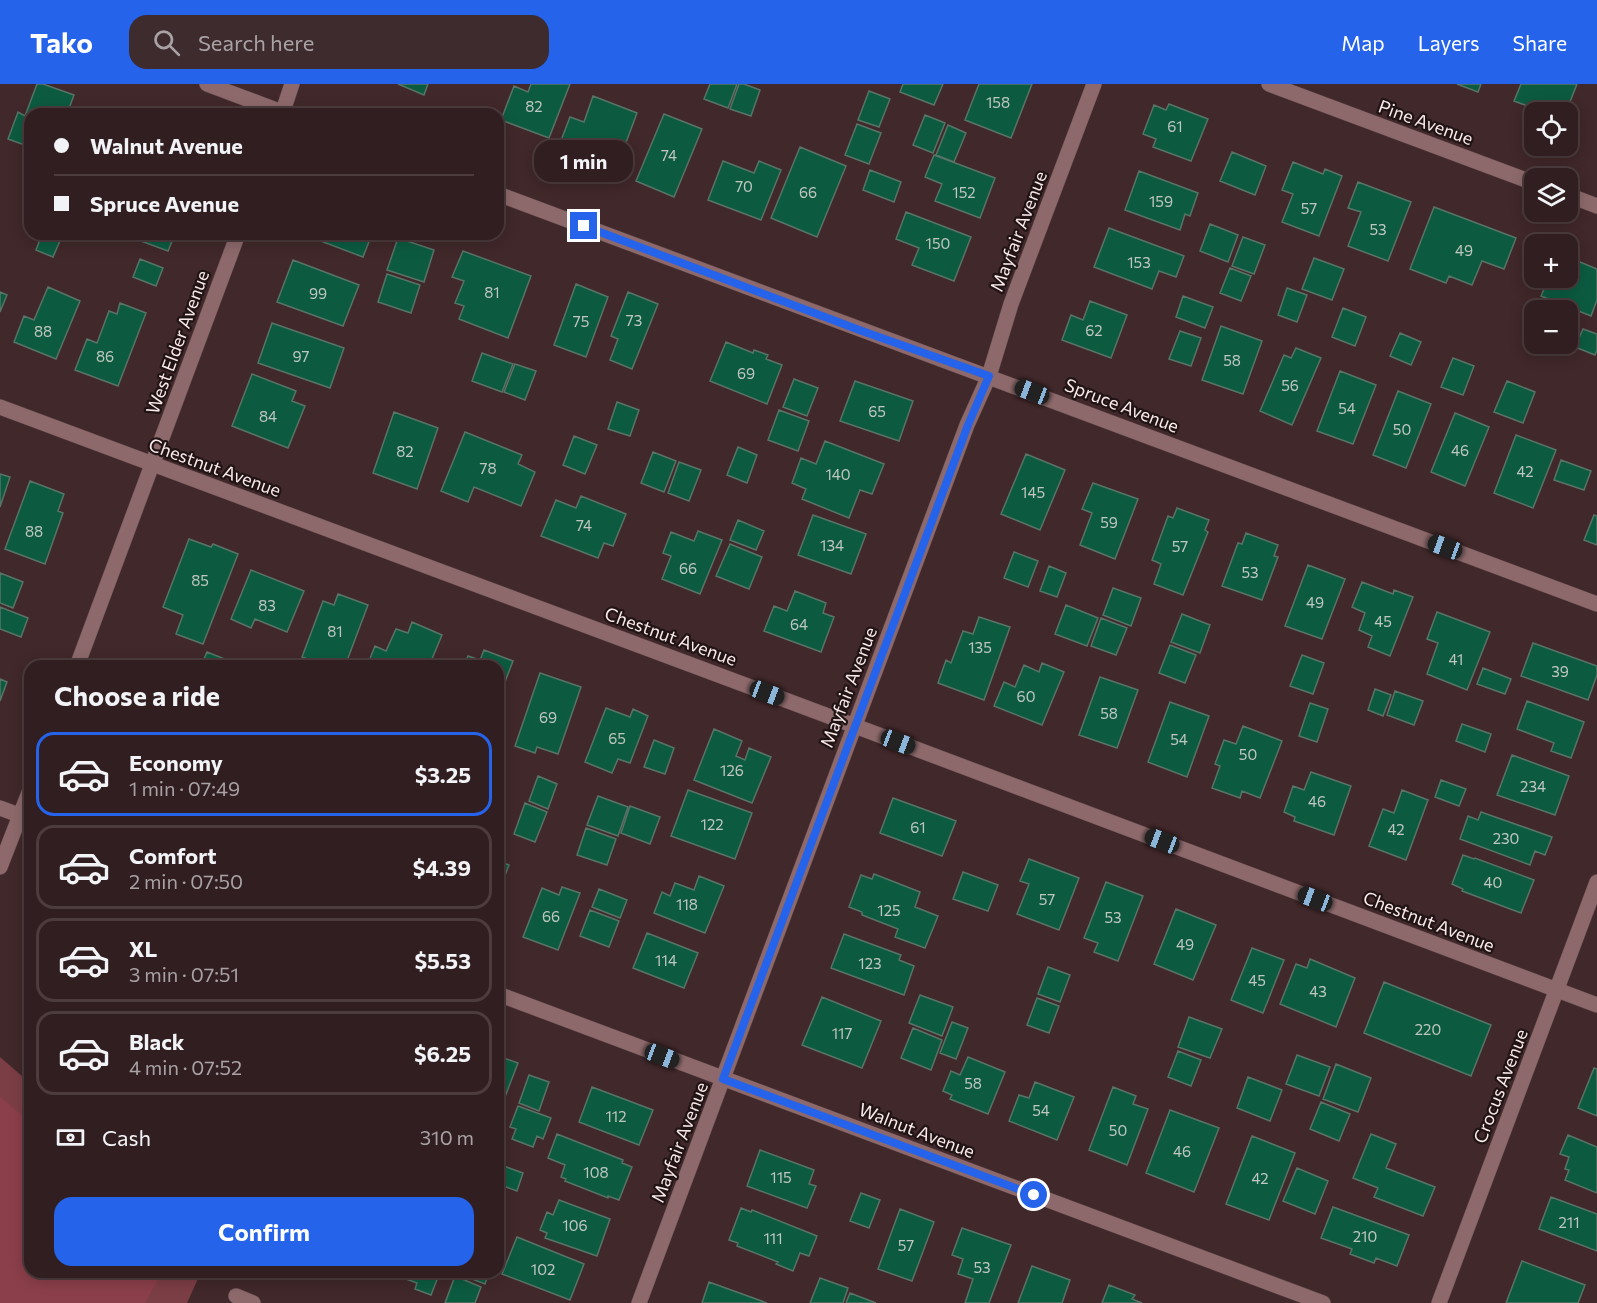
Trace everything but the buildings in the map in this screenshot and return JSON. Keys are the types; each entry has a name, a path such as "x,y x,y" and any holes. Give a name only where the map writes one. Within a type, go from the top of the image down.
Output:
{"street":[{"path":"207,84 269,108"},
{"path":"286,108 292,84"},
{"name":"Mayfair Avenue","path":"639,1303 968,425 989,376 1011,304 1094,84"},
{"name":"Pine Avenue","path":"1269,84 1524,179"},
{"name":"Spruce Avenue","path":"504,196 1597,604"},
{"path":"1578,199 1597,206"},
{"name":"West Elder Avenue","path":"78,660 236,240"},
{"name":"Chestnut Avenue","path":"0,407 1597,1005"},
{"path":"0,808 24,818"},
{"path":"0,867 24,820"},
{"name":"Crocus Avenue","path":"1439,1303 1597,882"},
{"name":"Walnut Avenue","path":"504,996 1323,1303"},
{"path":"236,1296 253,1303"}],"shaded area":[{"path":"0,1057 24,1078 24,1278 198,1278 187,1303 0,1303"},
{"path":"0,1097 24,1117 24,1278 159,1278 145,1303 0,1303"}],"route":[{"path":"584,226 862,331 989,376 968,425 723,1079 1034,1195"}]}
